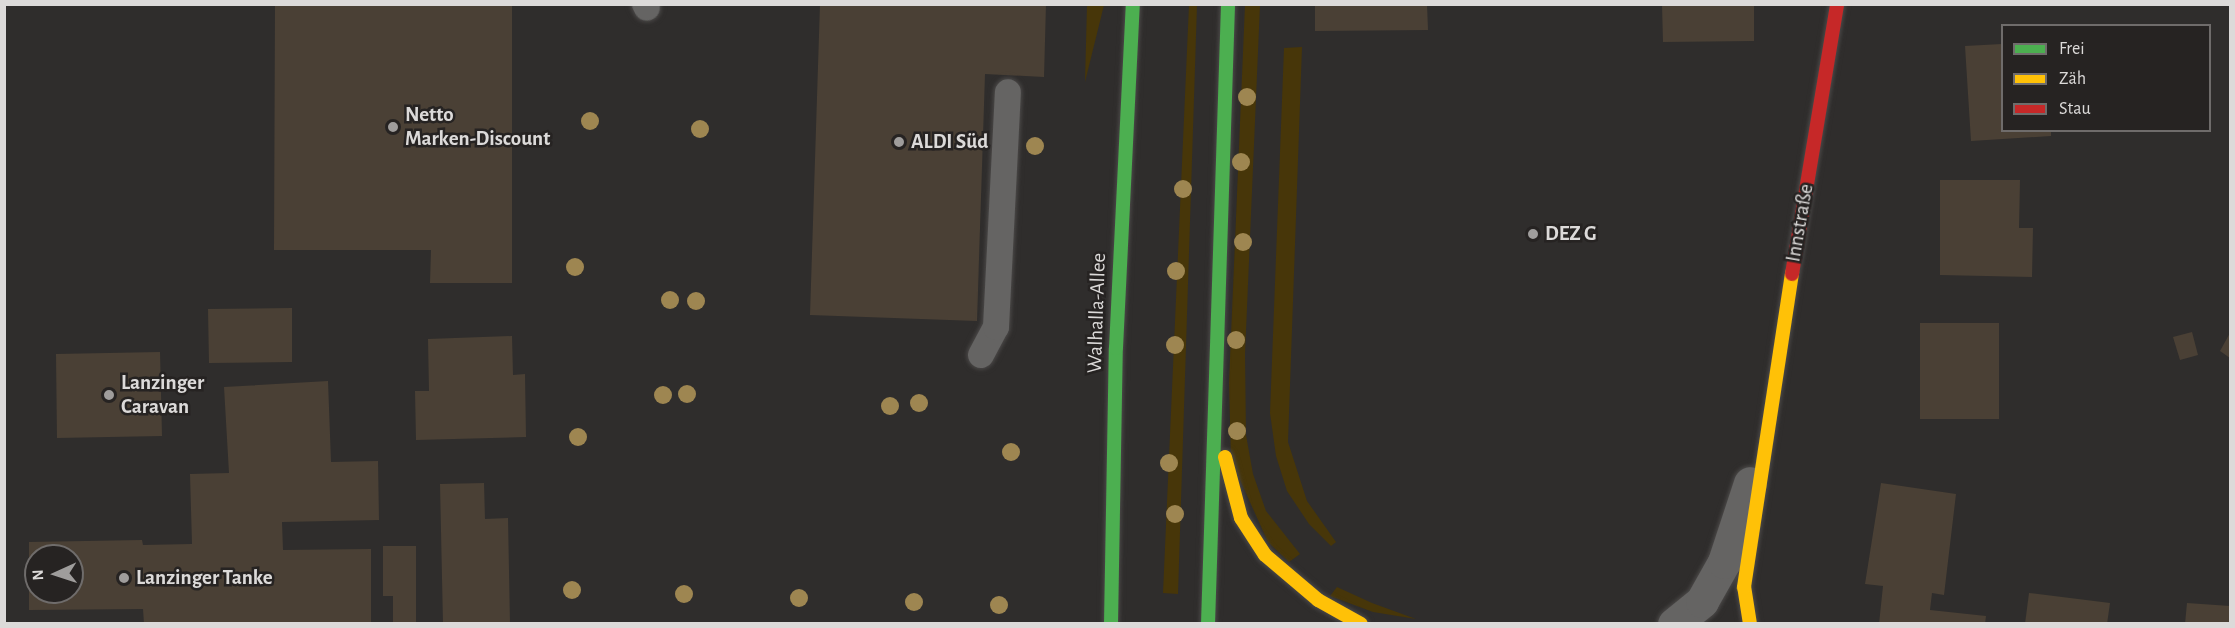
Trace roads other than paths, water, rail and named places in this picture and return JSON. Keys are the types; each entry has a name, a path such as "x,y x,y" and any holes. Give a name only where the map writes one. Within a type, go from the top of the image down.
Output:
{"main road":[{"name":"Walhalla-Allee","path":"1111,624 1116,348 1133,4"},
{"path":"1208,624 1228,4"},
{"name":"Innstraße","path":"1750,624 1744,587 1764,442 1837,4"},
{"path":"1216,414 1241,518 1265,555 1318,600 1361,624"}],"street":[{"name":"Innstraße","path":"1674,624 1702,601 1724,562 1764,442"}],"lane":[{"path":"981,355 996,327 1008,92"}],"place":[{"name":"Netto Marken-Discount","path":"393,127"},
{"name":"ALDI Süd","path":"899,142"},
{"name":"DEZ G","path":"1533,234"},
{"name":"Lanzinger Caravan","path":"109,395"},
{"name":"Lanzinger Tanke","path":"124,578"}]}
